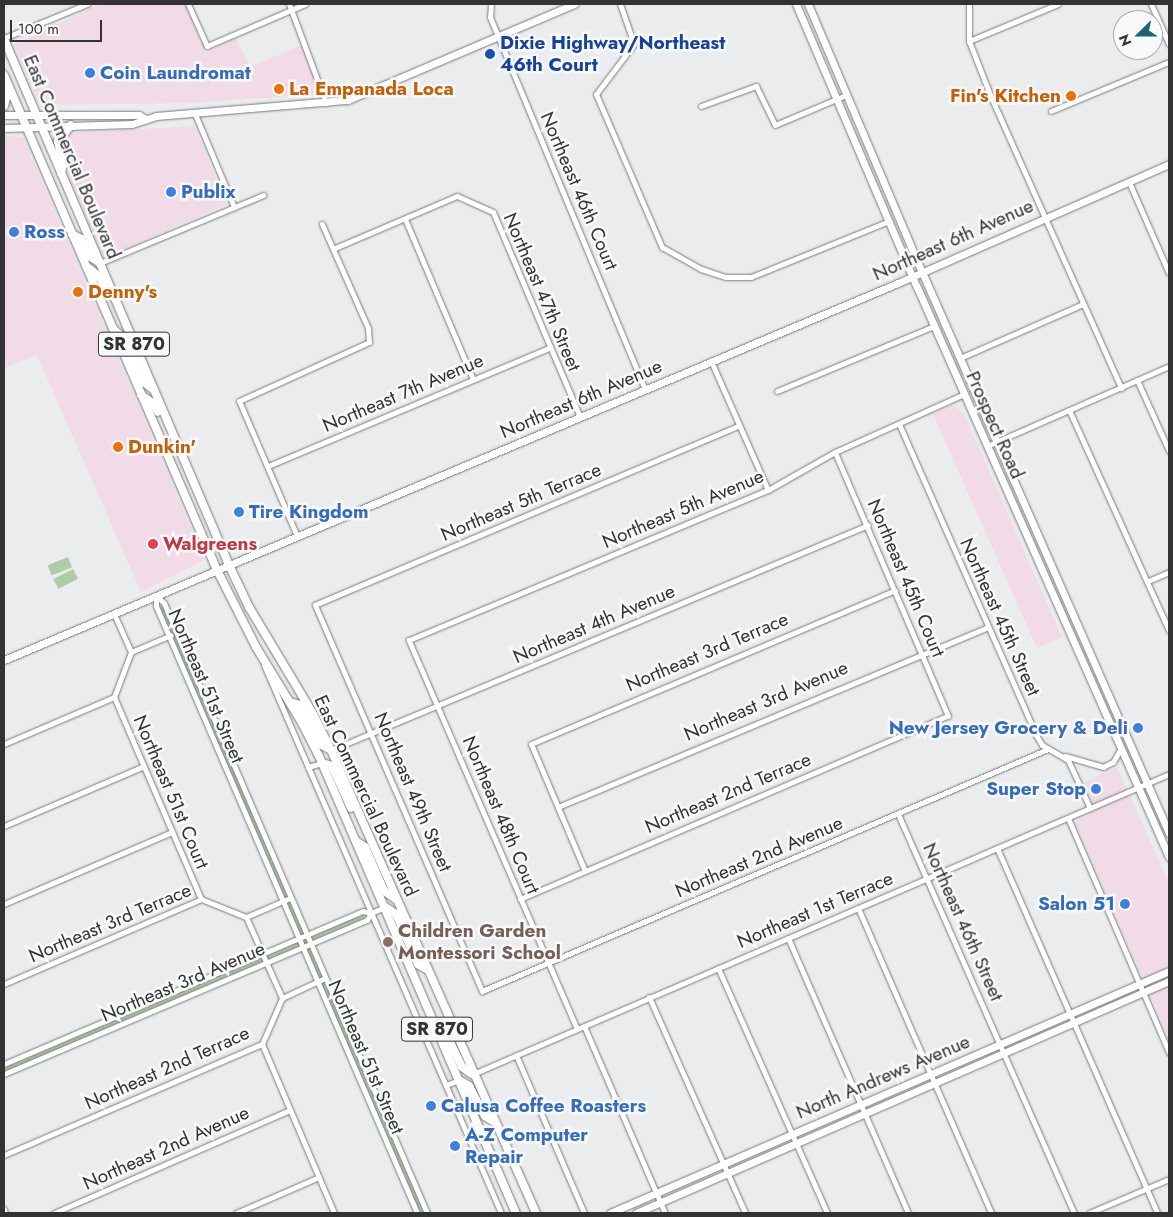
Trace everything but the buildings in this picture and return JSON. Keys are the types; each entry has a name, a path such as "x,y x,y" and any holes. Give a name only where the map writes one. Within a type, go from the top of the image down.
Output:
{"main road":[{"path":"4,128 132,124 144,118 348,100 498,38 574,4"},
{"name":"Prospect Road","path":"796,4 912,276 1169,858"},
{"name":"Prospect Road","path":"808,4 922,272 1169,833"},
{"name":"East Commercial Boulevard","path":"4,39 229,565 249,607 313,714 331,750 472,1074 536,1213"},
{"name":"East Commercial Boulevard","path":"4,75 217,570 256,647 290,702 322,763 516,1213"},
{"path":"4,106 8,85"},
{"path":"4,115 139,115 144,118"},
{"path":"61,172 63,165 58,142 64,130 71,125"},
{"name":"Northeast 6th Avenue","path":"4,660 922,272 1169,164"},
{"path":"72,234 81,238 89,256 100,263"},
{"path":"86,266 99,276 114,308 121,313"},
{"path":"112,329 124,338 145,385 153,389"},
{"path":"141,395 153,403 174,449 184,459"},
{"path":"1063,617 1072,613"},
{"path":"290,702 300,705 320,744 331,750"},
{"path":"322,763 332,766 350,806 359,813"},
{"path":"356,842 365,847 384,891 396,899"},
{"path":"385,908 396,914 418,964 426,969"},
{"name":"North Andrews Avenue","path":"610,1213 724,1162 932,1074 1070,1012 1169,971"},
{"name":"North Andrews Avenue","path":"636,1213 1169,981"},
{"path":"434,1023 443,1027 462,1067 472,1074"},
{"path":"459,1080 469,1086 484,1116 493,1121"}],"street":[{"path":"4,39 87,4"},
{"path":"188,4 207,46 290,7 305,4"},
{"name":"Northeast 46th Court","path":"491,4 490,17 498,38 645,389"},
{"path":"620,4 634,44 596,94 662,247 701,269 726,277 751,277 889,221"},
{"path":"969,4 969,41 1044,219 1120,388"},
{"path":"969,41 1058,4"},
{"path":"1152,4 1169,44"},
{"path":"290,7 326,103"},
{"path":"1051,111 1169,62"},
{"path":"701,106 756,86 775,125 846,95"},
{"path":"195,114 234,207"},
{"path":"1129,182 1169,272"},
{"path":"100,263 263,194"},
{"name":"Northeast 47th Street","path":"405,218 457,196 493,212 580,417"},
{"path":"335,248 405,218 473,379"},
{"path":"297,536 239,401 369,342 368,328 335,248 322,224"},
{"path":"960,358 1083,304"},
{"path":"777,391 934,326"},
{"name":"Northeast 7th Avenue","path":"268,466 550,348"},
{"path":"711,361 738,426 768,490"},
{"path":"987,446 1169,366"},
{"path":"1138,380 1169,451"},
{"name":"Northeast 5th Avenue","path":"409,640 768,490 835,452 964,394"},
{"path":"1070,410 1169,630"},
{"name":"Northeast 45th Street","path":"898,424 1036,735 1048,749"},
{"name":"Northeast 5th Terrace","path":"316,605 738,426"},
{"name":"Northeast 45th Court","path":"835,452 868,525 948,716"},
{"name":"Northeast 4th Avenue","path":"331,750 868,525"},
{"path":"1148,581 1169,572"},
{"name":"Northeast 3rd Terrace","path":"558,807 531,744 895,590"},
{"name":"Northeast 51st Street","path":"156,596 164,602 427,1213"},
{"name":"Northeast 51st Street","path":"156,596 156,606 418,1213"},
{"name":"Northeast 49th Street","path":"316,605 482,991"},
{"path":"4,744 114,697 131,652 114,614"},
{"name":"Northeast 3rd Avenue","path":"558,807 922,652 988,627"},
{"path":"131,652 176,633"},
{"name":"Northeast 48th Court","path":"409,640 577,1029"},
{"path":"256,647 501,1213"},
{"name":"Northeast 51st Court","path":"114,697 201,899"},
{"name":"Northeast 2nd Terrace","path":"520,899 948,716"},
{"path":"1048,749 1103,767 1113,762 1121,748"},
{"name":"Northeast 2nd Avenue","path":"482,991 1048,749"},
{"path":"1065,756 1090,808"},
{"path":"308,767 322,763"},
{"path":"4,826 144,766"},
{"name":"Northeast 1st Terrace","path":"472,1074 1169,774"},
{"path":"236,792 244,788"},
{"path":"558,807 585,871"},
{"name":"Northeast 46th Street","path":"898,814 1006,1052 1074,1213"},
{"path":"1068,818 1169,1053"},
{"path":"4,904 172,832"},
{"path":"997,848 1157,1213"},
{"path":"290,898 246,917 262,954 282,998 325,978"},
{"name":"Northeast 3rd Terrace","path":"4,984 201,899 246,917"},
{"name":"Northeast 3rd Avenue","path":"4,1074 367,920 372,913 385,908"},
{"path":"858,908 936,1083 991,1213"},
{"name":"Northeast 3rd Avenue","path":"4,1064 363,911 372,913"},
{"path":"788,938 908,1213"},
{"path":"718,968 793,1133 826,1213"},
{"path":"649,997 724,1162 745,1213"},
{"name":"Northeast 2nd Terrace","path":"4,1155 262,1044 282,998"},
{"path":"109,1019 112,1028"},
{"path":"584,1026 665,1213"},
{"path":"262,1044 334,1213"},
{"path":"516,1055 583,1210"},
{"path":"446,1085 459,1080"},
{"path":"373,1110 382,1106"},
{"name":"Northeast 2nd Avenue","path":"54,1213 290,1110"},
{"path":"236,1213 319,1177"},
{"path":"1088,1213 1169,1179"},
{"path":"4,1209 5,1213"}],"shaded area":[{"path":"100,4 185,4 206,52 236,38 250,67 302,45 322,94 191,103 40,105 14,45"},
{"path":"194,126 227,204 103,258 52,134"},
{"path":"4,135 23,138 205,560 141,592 37,355 4,368"},
{"path":"952,405 963,412 1062,637 1037,648 933,414"},
{"path":"1117,767 1169,883 1169,1038 1075,822 1096,811 1084,782"}],"green space":[{"path":"68,557 72,567 52,575 48,565"},
{"path":"73,569 78,579 58,589 53,579"},
{"path":"163,606 306,937 362,913 365,918 309,942 425,1213 420,1213 303,945 4,1072 4,1066 300,939 159,608"}],"place":[{"name":"Dixie Highway/Northeast 46th Court","path":"490,54"},
{"name":"Coin Laundromat","path":"90,73"},
{"name":"La Empanada Loca","path":"279,89"},
{"name":"Fin's Kitchen","path":"1071,96"},
{"name":"Publix","path":"171,192"},
{"name":"Ross","path":"14,232"},
{"name":"Denny's","path":"78,292"},
{"name":"Dunkin'","path":"118,447"},
{"name":"Tire Kingdom","path":"239,512"},
{"name":"Walgreens","path":"153,544"},
{"name":"New Jersey Grocery & Deli","path":"1138,728"},
{"name":"Super Stop","path":"1096,789"},
{"name":"Salon 51","path":"1125,904"},
{"name":"Children Garden Montessori School","path":"388,942"},
{"name":"Calusa Coffee Roasters","path":"431,1106"},
{"name":"A-Z Computer Repair","path":"455,1146"}]}
